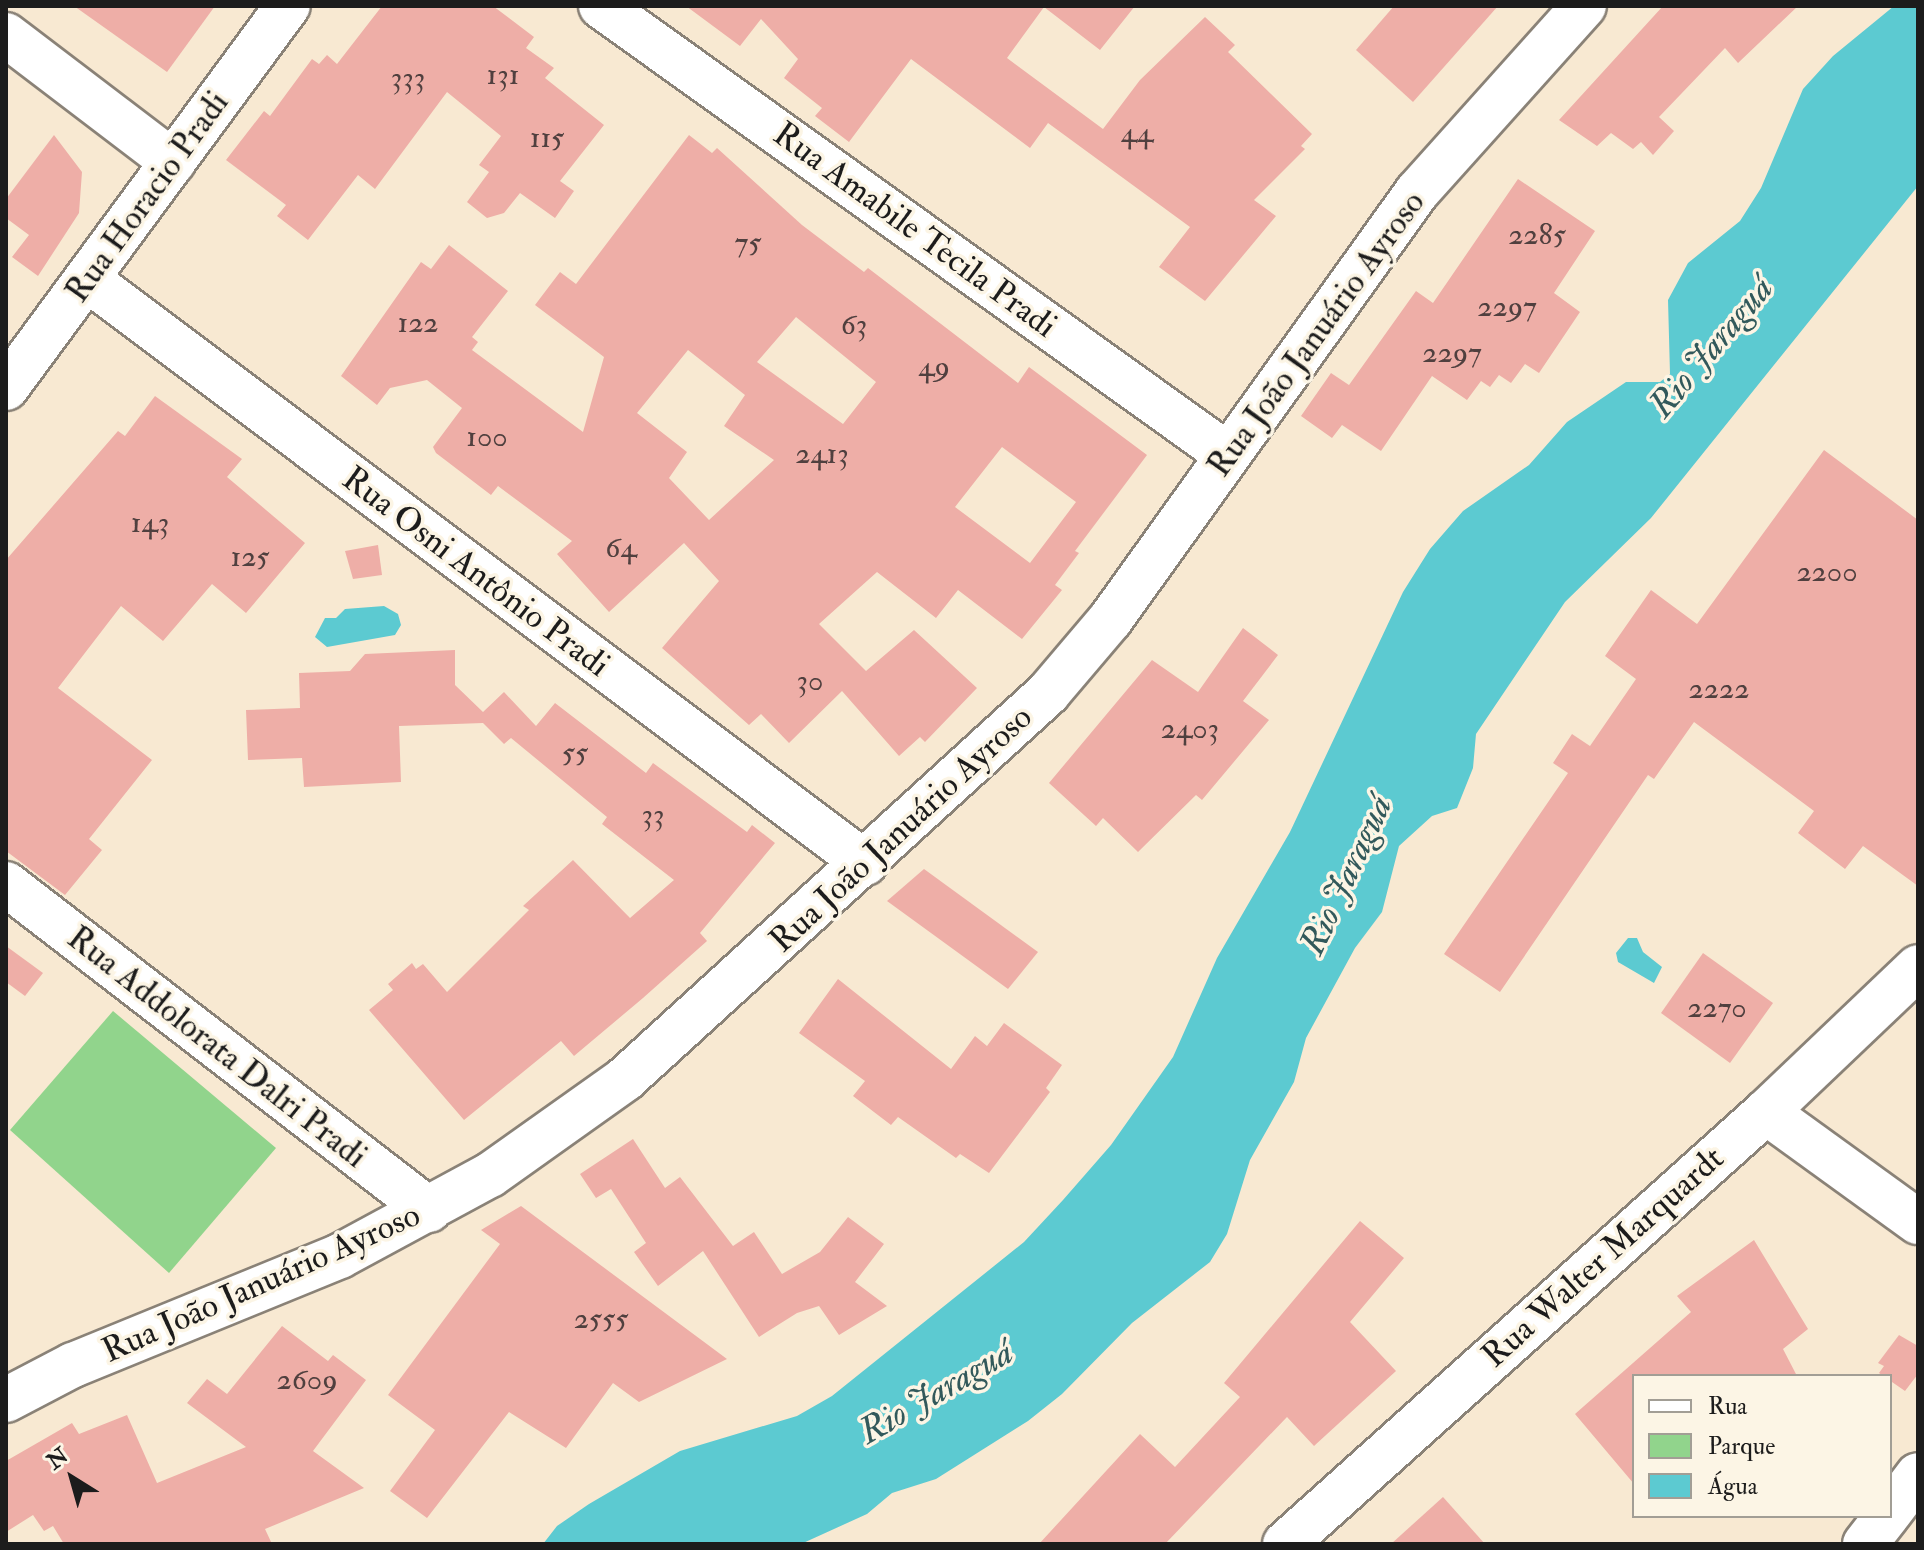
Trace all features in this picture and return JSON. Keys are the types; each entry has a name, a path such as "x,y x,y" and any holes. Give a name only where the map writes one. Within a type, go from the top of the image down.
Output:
{"street":[{"name":"Rua Horacio Pradi","path":"6,388 288,6"},
{"name":"Rua Amabile Tecila Pradi","path":"601,6 1228,455"},
{"name":"Rua João Januário Ayroso","path":"6,1400 73,1365 340,1256 429,1210 555,1133 625,1079 1048,693 1110,620 1417,192 1584,6"},
{"path":"6,35 173,162"},
{"name":"Rua Osni Antônio Pradi","path":"87,279 865,863"},
{"name":"Rua Addolorata Dalri Pradi","path":"6,884 429,1210"},
{"name":"Rua Walter Marquardt","path":"1285,1544 1766,1112 1918,967"},
{"path":"1766,1112 1918,1222"},
{"path":"1892,1509 1918,1475"},
{"path":"1865,1544 1885,1518"}],"green space":[{"path":"113,1011 276,1148 169,1273 10,1130"}],"water":[{"name":"Rio Jaraguá","path":"1894,6 1918,6 1918,186 1651,518 1565,602 1476,734 1473,768 1457,808 1432,816 1399,846 1382,912 1355,948 1306,1038 1294,1082 1250,1160 1227,1234 1210,1262 1132,1323 1062,1394 1028,1421 936,1479 892,1493 867,1514 801,1544 543,1544 557,1526 589,1504 680,1451 797,1416 832,1396 1024,1242 1063,1200 1111,1145 1173,1057 1217,958 1290,832 1403,592 1430,549 1463,511 1529,465 1567,422 1626,382 1660,382 1670,374 1668,300 1688,263 1740,221 1761,188 1803,89 1833,56"},
{"path":"384,606 398,614 401,625 395,635 327,647 315,637 325,618 336,618 345,609"},
{"path":"1628,938 1637,938 1643,952 1662,967 1654,983 1618,962 1616,953"}],"building":[{"path":"74,6 215,6 167,72"},
{"path":"382,6 493,6 534,37 526,48 554,68 545,78 604,125 560,181 574,191 555,218 520,193 504,213 487,218 467,202 489,172 479,165 501,136 447,92 375,189 358,175 308,240 277,216 286,205 226,160 264,111 270,116 312,59 319,64 327,55 337,64"},
{"path":"686,6 1135,6 1100,50 1044,7 1007,58 1103,129 1140,80 1205,17 1235,45 1228,52 1312,134 1301,146 1305,149 1254,200 1276,216 1205,301 1159,267 1190,227 1048,123 1030,148 911,59 849,142 815,116 822,108 784,78 798,59 761,19 740,46"},
{"path":"1394,6 1498,6 1413,102 1356,50"},
{"path":"1663,6 1798,6 1738,63 1725,48 1659,117 1674,131 1653,155 1641,142 1633,149 1611,133 1597,146 1559,120"},
{"path":"54,135 82,172 79,213 38,276 12,257 29,235 6,218 6,199"},
{"path":"689,135 712,153 717,148 802,225 864,272 868,268 1018,383 1029,367 1147,455 1075,551 1079,553 1055,585 1062,590 1022,639 958,590 936,618 877,572 819,624 866,671 914,630 977,688 925,742 920,737 899,756 842,691 789,743 761,714 749,725 662,648 719,581 684,543 609,612 557,554 572,541 498,486 491,495 436,453 433,447 462,408 427,380 390,388 377,405 341,376 421,262 431,269 449,245 508,291 472,337 478,342 472,350 583,432 604,357 535,305 560,272 576,284","holes":["796,317 876,382 843,424 757,362","688,350 745,395 724,426 774,460 709,520 669,478 687,452 637,413","1002,447 1076,502 1030,563 955,507"]},
{"path":"1518,179 1595,231 1554,293 1580,312 1539,373 1525,364 1511,383 1499,375 1490,387 1481,381 1467,400 1432,376 1381,451 1342,425 1332,438 1301,416 1331,373 1349,385 1416,291 1433,303"},
{"path":"155,396 242,459 227,477 305,543 246,613 212,584 163,641 121,606 58,688 152,760 89,839 102,850 65,895 6,851 6,560 118,431 125,436"},
{"path":"1824,450 1918,520 1918,886 1863,846 1845,869 1798,833 1814,811 1694,722 1654,779 1648,775 1500,992 1444,954 1568,773 1553,763 1572,734 1590,746 1636,679 1605,656 1651,590 1697,624"},
{"path":"378,545 382,575 353,579 345,551"},
{"path":"1243,628 1278,655 1243,701 1269,720 1202,800 1196,795 1138,852 1103,818 1096,826 1049,783 1152,660 1198,692"},
{"path":"455,650 455,685 483,712 504,692 536,726 555,703 646,773 653,763 747,832 752,825 775,843 700,933 707,941 574,1056 561,1041 464,1120 369,1010 393,990 388,984 412,963 416,969 423,964 447,992 529,910 523,906 573,860 630,918 674,880 602,824 607,817 511,738 504,744 483,723 399,726 401,782 304,787 302,758 248,760 246,710 300,708 299,673 350,671 365,654"},
{"path":"924,869 1038,952 1008,989 887,901"},
{"path":"6,946 43,973 25,996 6,982"},
{"path":"1703,953 1773,1003 1730,1063 1661,1013"},
{"path":"838,979 951,1069 975,1036 987,1046 1004,1023 1062,1065 1046,1088 1050,1092 989,1173 960,1154 956,1158 898,1117 891,1125 853,1096 865,1081 799,1033"},
{"path":"633,1139 665,1188 680,1177 733,1246 754,1232 782,1274 820,1252 848,1217 884,1244 855,1282 887,1306 839,1335 819,1306 797,1313 759,1337 703,1251 658,1286 634,1252 646,1243 611,1189 596,1198 580,1174"},
{"path":"521,1206 727,1359 639,1402 613,1383 566,1448 509,1412 427,1518 390,1491 435,1430 388,1395 500,1244 481,1230"},
{"path":"1360,1221 1404,1258 1350,1322 1396,1371 1314,1446 1287,1417 1165,1544 1039,1544 1140,1434 1175,1467 1240,1397 1224,1383"},
{"path":"1754,1240 1808,1329 1783,1349 1796,1374 1632,1374 1632,1482 1575,1414 1691,1312 1677,1296"},
{"path":"282,1326 328,1361 333,1355 366,1380 313,1451 364,1488 265,1529 272,1544 64,1544 53,1526 44,1531 33,1515 6,1532 6,1461 72,1423 79,1434 127,1415 157,1483 246,1447 187,1403 207,1379 227,1394"},
{"path":"1899,1335 1918,1346 1918,1374 1905,1391 1892,1382 1892,1374 1879,1373 1884,1366 1878,1363"},
{"path":"1443,1497 1485,1544 1391,1544"}]}
